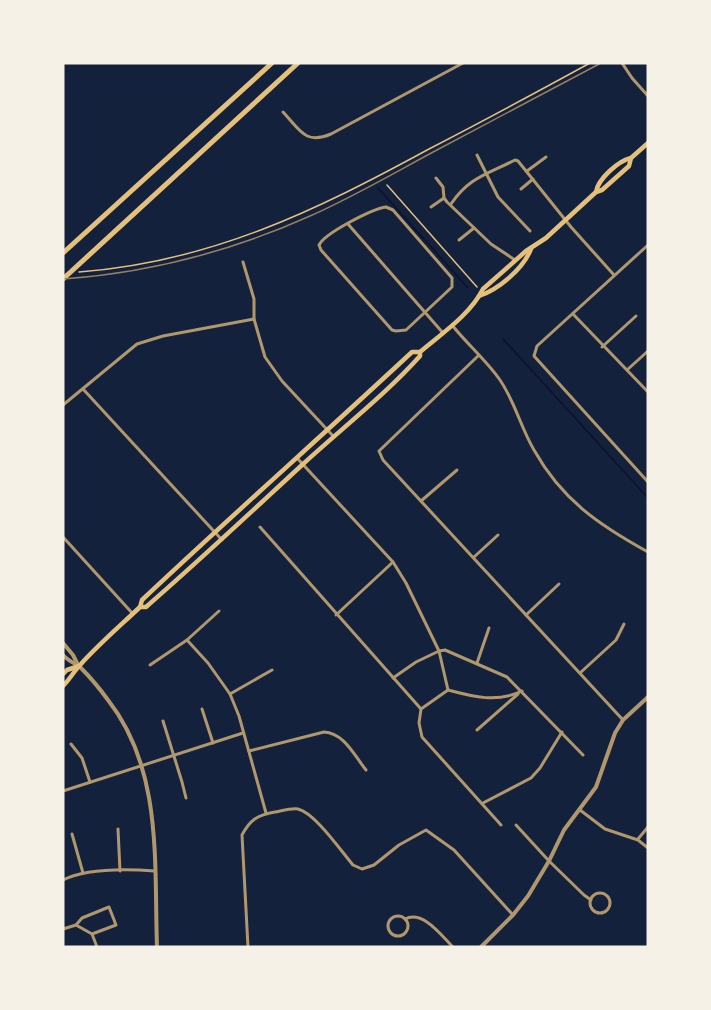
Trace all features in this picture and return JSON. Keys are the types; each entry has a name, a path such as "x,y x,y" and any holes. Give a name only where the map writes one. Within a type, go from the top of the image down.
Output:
{"highway":[{"path":"63,253 272,63"},
{"path":"63,279 298,63"}],"main road":[{"path":"140,607 146,607 222,540 410,367 420,356 420,352 452,325 483,289 515,260 566,220 596,192 597,185 623,160 631,158 648,143"},
{"path":"479,296 492,292 499,286 528,257 531,249"},
{"path":"63,686 79,666 140,607 142,600 214,532 328,431 412,352 420,352"},
{"path":"63,674 79,666"}],"street":[{"path":"284,112 308,137 315,140 331,134 463,63"},
{"path":"622,63 648,96"},
{"path":"477,155 498,196 530,231"},
{"path":"527,171 546,157"},
{"path":"451,204 471,181 515,160 521,163 566,220 615,276"},
{"path":"436,178 443,187 444,198 491,244 515,260"},
{"path":"521,189 533,179"},
{"path":"431,207 444,198"},
{"path":"386,207 393,210 452,278 452,287 425,313 406,330 392,330 321,250 319,245 322,239 378,208 386,207"},
{"path":"348,224 443,333"},
{"path":"459,240 474,228"},
{"path":"648,245 537,346 534,356 648,482"},
{"path":"243,262 254,299 254,319 267,360 282,381 334,437"},
{"path":"573,314 602,347 648,392"},
{"path":"602,347 636,316"},
{"path":"63,405 137,344 164,336 254,319"},
{"path":"452,325 500,380 533,448 550,477 573,503 608,530 648,552"},
{"path":"627,370 648,351"},
{"path":"478,356 379,451 383,460 623,720"},
{"path":"83,388 222,540"},
{"path":"296,458 393,562 406,583 439,651 448,690"},
{"path":"421,501 457,470"},
{"path":"260,527 421,709"},
{"path":"474,557 498,535"},
{"path":"63,537 133,614"},
{"path":"336,615 393,562"},
{"path":"526,615 559,584"},
{"path":"150,665 187,640 219,610"},
{"path":"580,673 616,640 624,624"},
{"path":"477,663 489,628"},
{"path":"187,640 208,663 230,694 266,813"},
{"path":"63,643 109,701 132,736 142,766 150,802 157,947"},
{"path":"393,678 416,662 444,650 477,663 507,677 583,755"},
{"path":"63,655 79,666"},
{"path":"230,694 272,670"},
{"path":"448,690 489,698 508,698 522,691"},
{"path":"448,690 421,709 419,723 422,737 501,825"},
{"path":"477,730 522,691"},
{"path":"481,947 513,915 528,896 564,830 596,787 610,741 623,720 648,697"},
{"path":"202,709 213,743"},
{"path":"163,721 186,798"},
{"path":"249,751 324,732 333,732 340,736 366,770"},
{"path":"483,803 531,778 540,768 562,732"},
{"path":"63,791 243,733"},
{"path":"71,744 82,758 90,782"},
{"path":"249,947 243,835 249,822 266,813 297,809 309,814 353,865 362,868 374,865 399,845 426,830 454,850 513,915"},
{"path":"580,810 605,829 638,840 648,848"},
{"path":"516,825 549,861 591,900"},
{"path":"638,840 648,827"},
{"path":"118,829 120,871"},
{"path":"72,834 83,873"},
{"path":"63,880 83,873 155,871"},
{"path":"603,894 609,900 609,906 606,911 597,912 591,906 591,900 595,895 603,894"},
{"path":"63,929 76,925 82,918 109,907 116,925 92,934"},
{"path":"399,916 405,919 408,928 405,934 399,937 390,934 388,924 392,918 399,916"},
{"path":"405,919 410,916 419,917 453,947"},
{"path":"76,925 92,934 97,947"}],"path":[{"path":"74,272 118,269 160,261 192,254 255,234 362,186 590,63"},
{"path":"387,185 477,288"}],"waterway":[{"path":"378,188 468,288"},
{"path":"503,339 648,498"}],"railway":[{"path":"63,279 158,266 220,250 280,229 358,193 601,63"}]}
